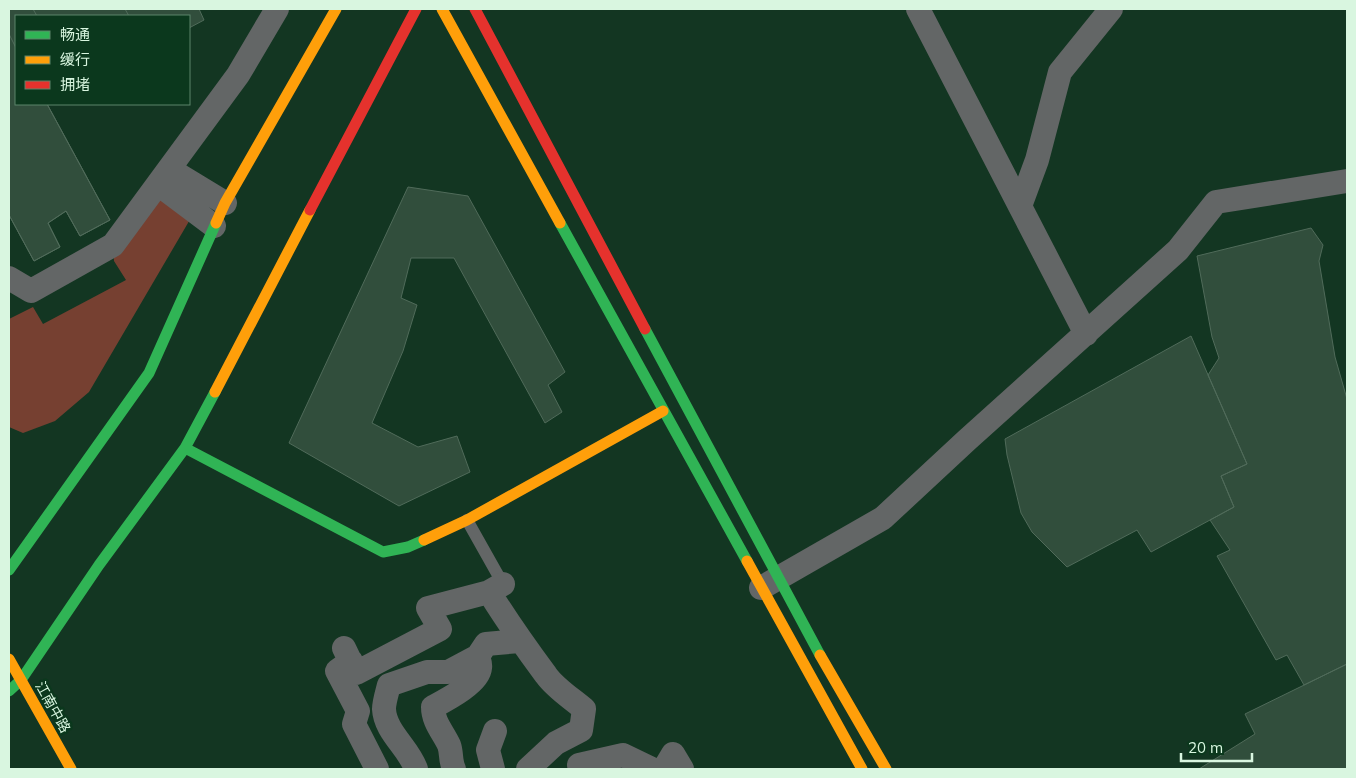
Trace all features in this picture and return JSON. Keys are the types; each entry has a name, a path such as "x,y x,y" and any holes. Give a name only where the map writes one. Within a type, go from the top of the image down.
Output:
{"street":[{"path":"9,278 31,291 114,245 238,75 277,9"},
{"path":"9,570 149,373 225,203 336,9"},
{"path":"9,691 21,680 99,565 185,448 416,9"},
{"path":"442,9 663,411 886,769"},
{"path":"475,9 770,583 862,769"},
{"path":"1020,206 1037,160 1060,72 1111,9"},
{"path":"923,12 1086,334"},
{"path":"164,176 225,203"},
{"path":"164,176 214,226"},
{"path":"770,583 883,518 1178,250 1216,202 1347,181"},
{"path":"185,448 383,552 408,547 467,520 663,411"},
{"path":"377,769 354,724 358,711 337,671 348,654 356,673 440,629 428,608 496,588 520,641 539,662 546,676 584,709 581,730 556,743 528,769"},
{"path":"416,769 397,737 388,726 384,709 389,686 427,672 448,672 478,656 486,644 520,641"},
{"path":"454,769 450,761 450,748 433,718 433,707 461,690 478,675 481,667 478,656"},
{"name":"江南中路","path":"9,659 70,769"},
{"path":"493,769 488,750 495,732"},
{"path":"578,732 582,738 574,757 576,767 623,755 652,769"},
{"path":"664,769 673,754 682,769"}],"lane":[{"path":"467,520 496,588"}],"shaded area":[{"path":"156,187 195,211 89,392 55,421 23,433 9,427 9,319 33,307 43,324 126,280 114,261 113,245"}],"building":[{"path":"9,9 199,9 204,20 190,27 190,15 15,15 15,105 48,105 110,220 80,236 66,211 48,223 60,247 34,261 9,215"},
{"path":"33,9 125,9 128,15 36,15"},
{"path":"9,34 15,46 15,105 48,105 110,220 80,236 66,211 48,223 60,247 34,261 9,215"},
{"path":"408,187 468,196 565,372 548,385 562,412 545,423 454,258 411,258 401,298 417,305 403,351 372,423 418,447 457,436 470,472 399,506 289,443"},
{"path":"1311,228 1323,245 1319,261 1335,357 1347,399 1347,664 1304,685 1287,655 1276,660 1217,556 1230,550 1210,520 1234,507 1221,476 1247,464 1208,375 1219,358 1212,337 1197,256"},
{"path":"1191,336 1247,464 1221,476 1234,507 1151,552 1137,530 1067,567 1032,532 1021,513 1005,439"},
{"path":"1347,664 1347,769 1199,769 1255,734 1245,714"}],"traffic: fast":[{"path":"9,570 149,373 216,223"},
{"path":"560,223 747,561"},
{"path":"645,329 820,655"},
{"path":"9,691 21,680 99,565 185,448 215,392"},
{"path":"185,448 383,552 408,547 424,540"}],"traffic: slow":[{"path":"216,223 225,203 336,9"},
{"path":"442,9 560,223"},
{"path":"215,392 310,210"},
{"path":"424,540 467,520 663,411"},
{"path":"747,561 862,769"},
{"path":"820,655 886,769"},
{"path":"9,659 71,769"}],"traffic: jam":[{"path":"310,210 416,9"},
{"path":"475,9 645,329"}]}
